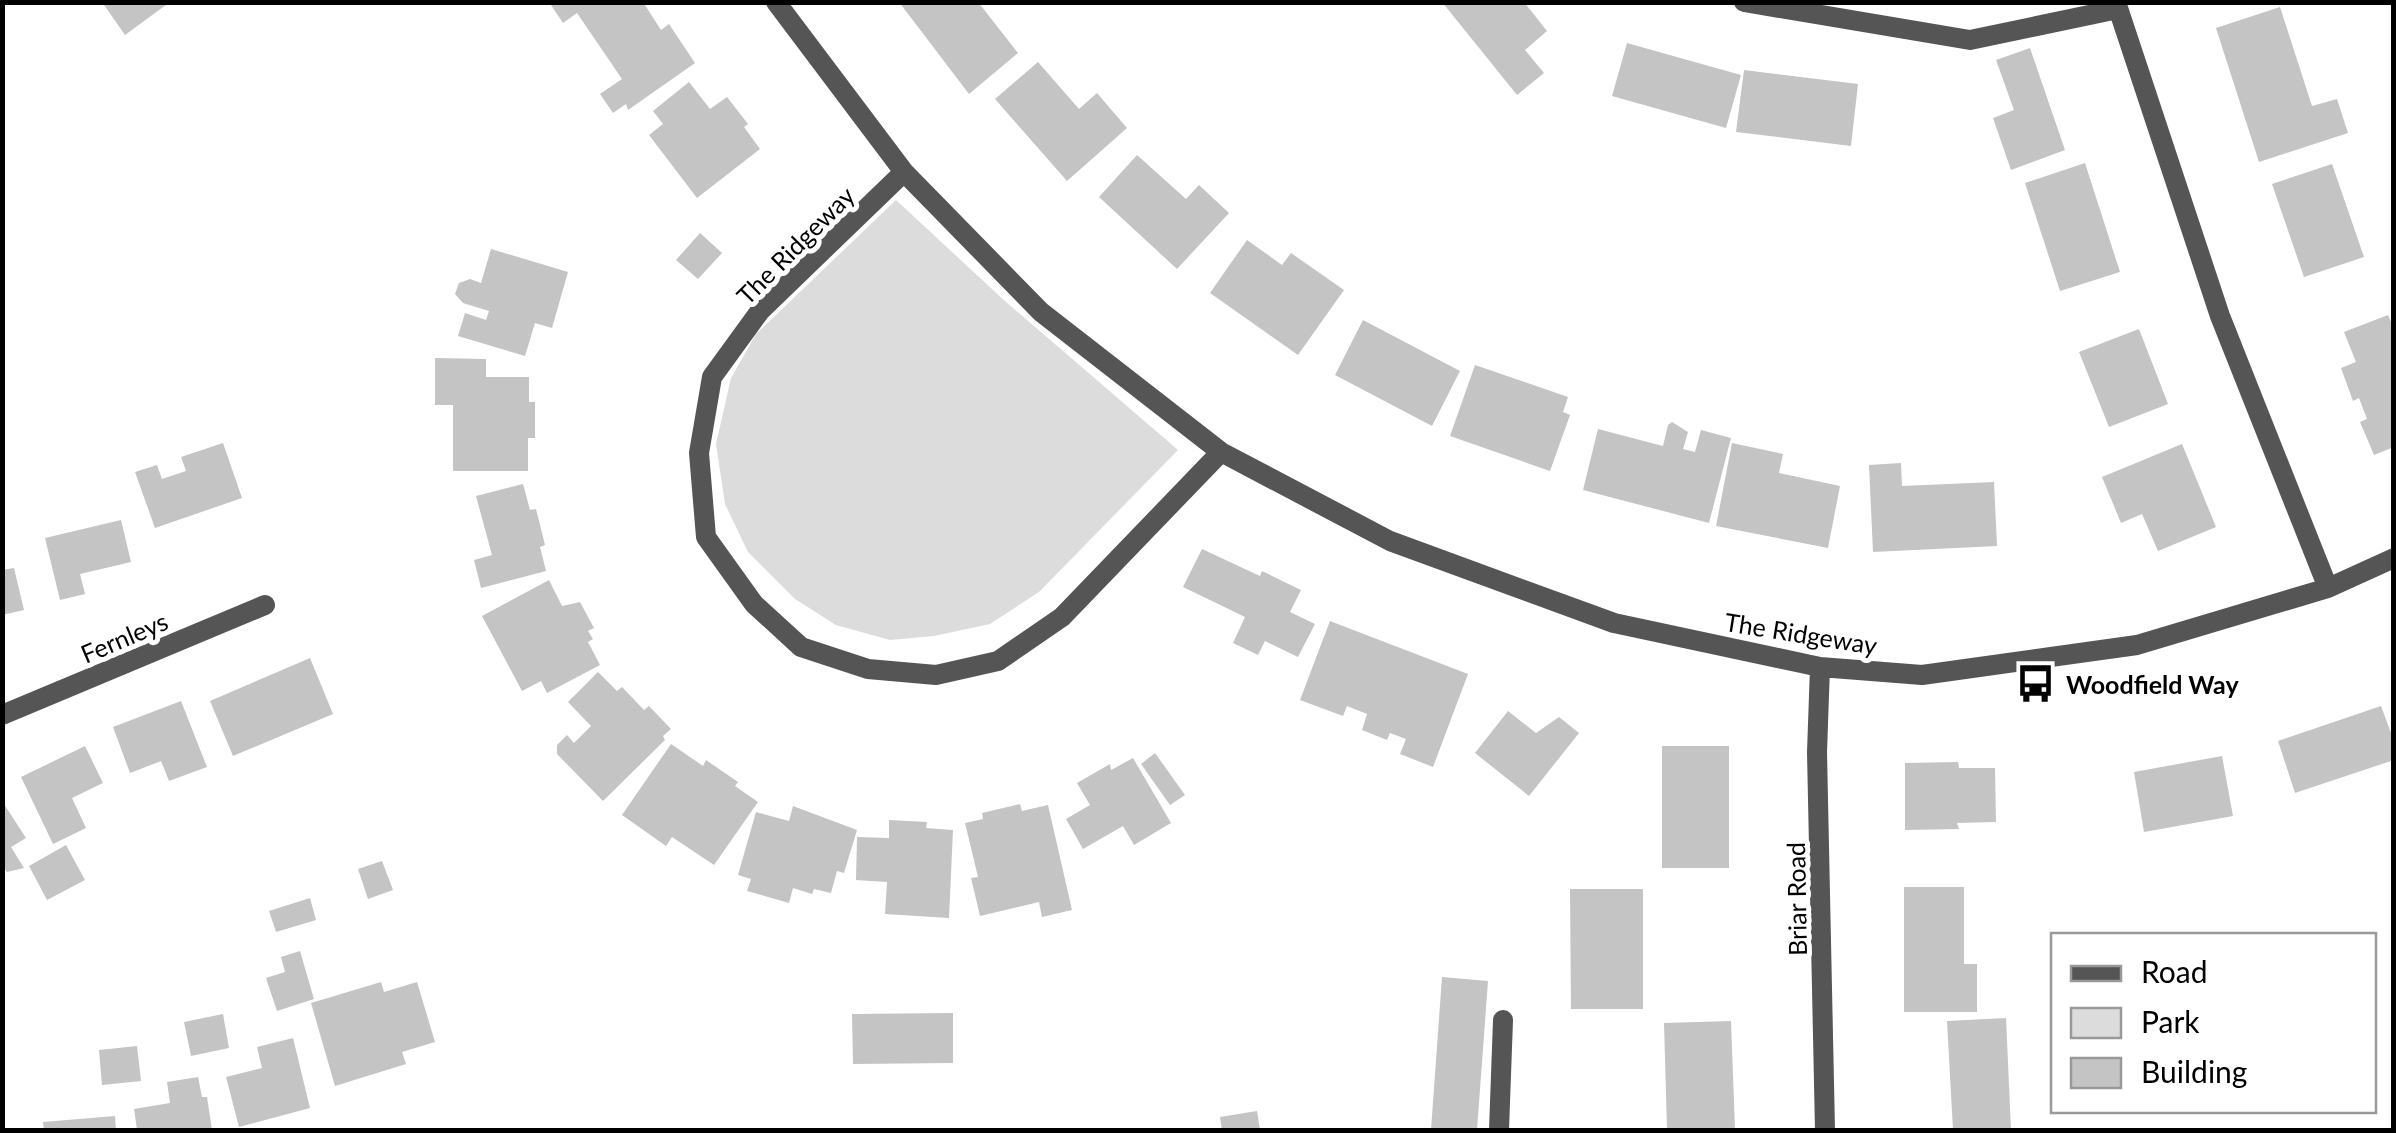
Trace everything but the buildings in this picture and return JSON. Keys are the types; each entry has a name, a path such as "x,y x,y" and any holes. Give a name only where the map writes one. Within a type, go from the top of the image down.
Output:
{"street":[{"name":"The Ridgeway","path":"776,2 904,172 1041,312 1221,452 1390,541 1614,623 1820,667 1922,675 2137,645 2328,588 2394,558"},
{"path":"1744,2 1970,40 2117,6 2220,316 2328,588"},
{"name":"The Ridgeway","path":"904,172 760,311 712,378 699,452 706,538 754,604 801,647 868,670 936,676 998,661 1062,617 1221,452"},
{"name":"Fernleys","path":"2,716 265,605"},
{"name":"Briar Road","path":"1820,667 1817,752 1826,1130"},
{"path":"1498,1130 1504,1020"}],"green space":[{"path":"896,200 1006,302 1178,450 1039,592 990,624 934,636 890,640 836,625 795,599 748,552 725,504 716,444 731,378 756,334"}],"place":[{"name":"Woodfield Way","path":"2036,684"}]}
